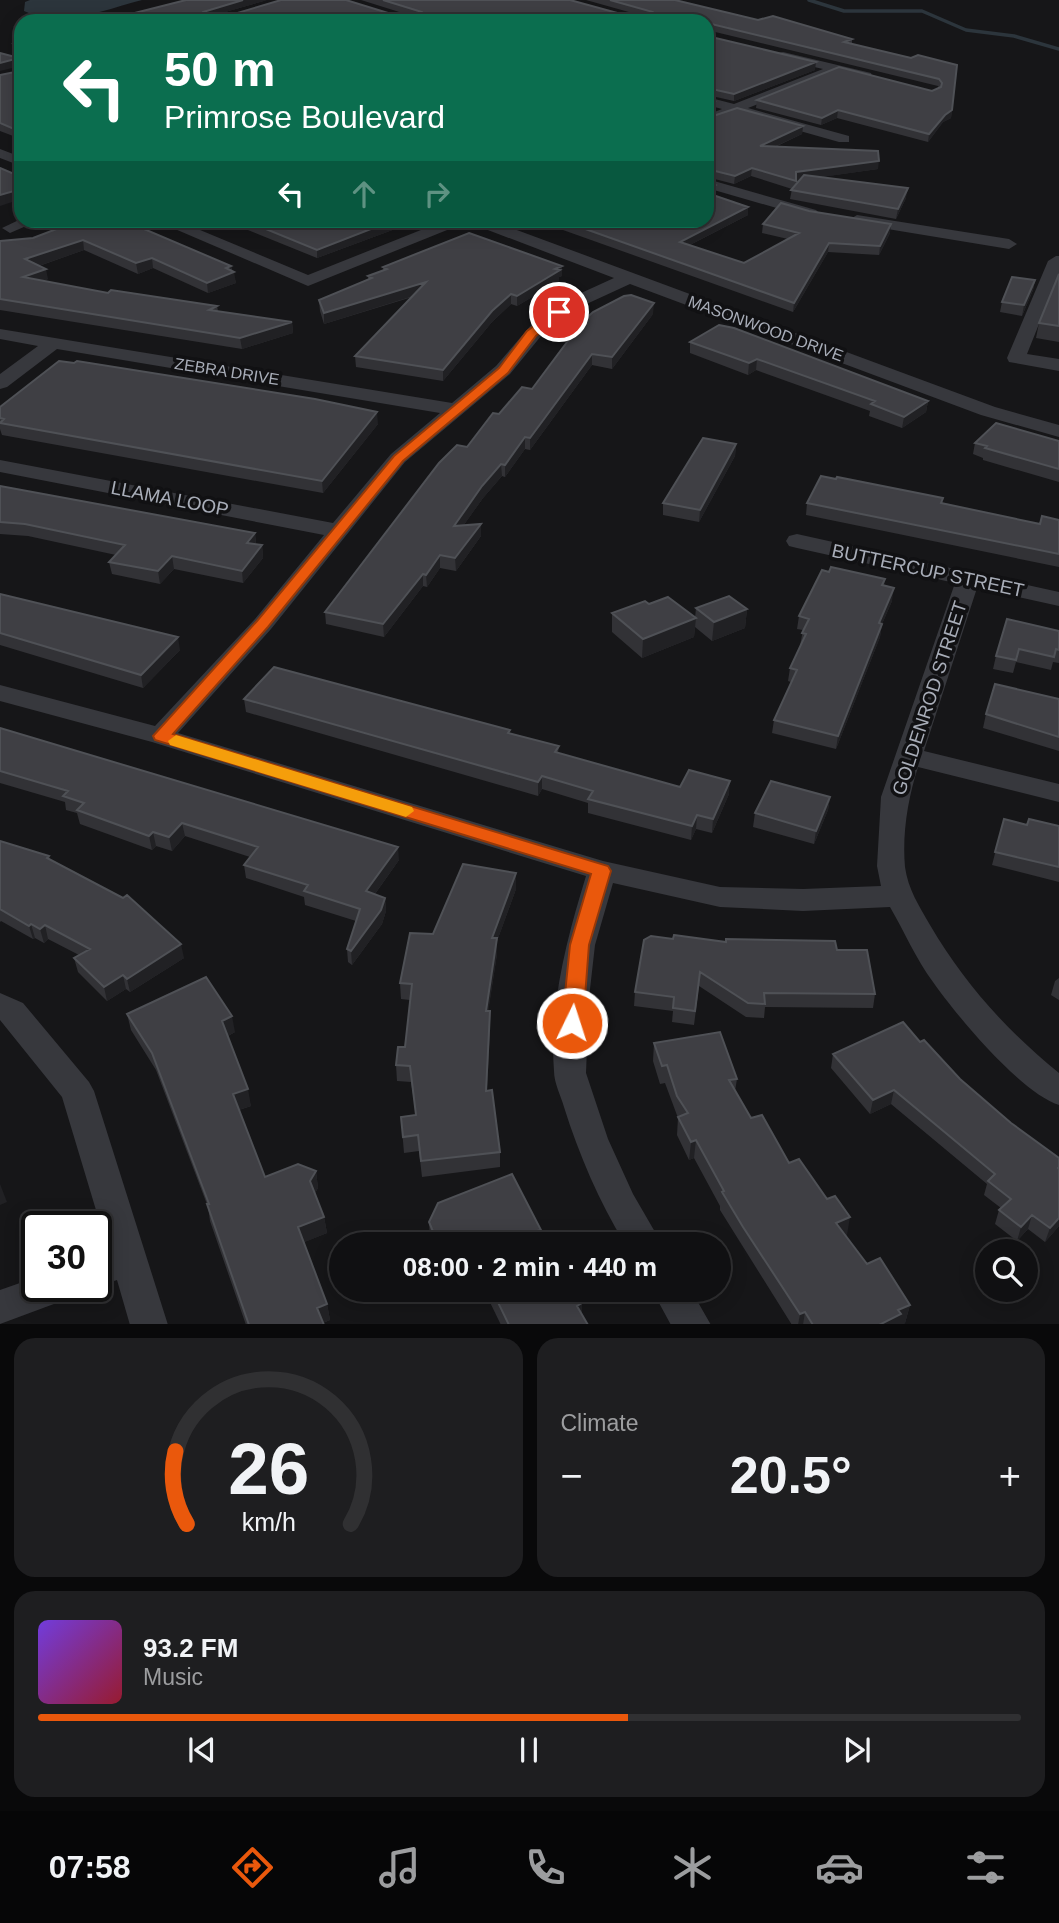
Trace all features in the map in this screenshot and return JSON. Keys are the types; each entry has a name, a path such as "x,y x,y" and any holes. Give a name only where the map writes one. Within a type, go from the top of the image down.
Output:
{"street":[{"path":"771,53 883,80"},
{"path":"714,117 835,69"},
{"path":"714,104 844,139"},
{"path":"714,185 777,205 1009,244"},
{"path":"10,228 14,227"},
{"path":"180,228 308,281 441,228"},
{"name":"MASONWOOD DRIVE","path":"495,228 988,411 1059,431"},
{"path":"1059,261 1056,261 1016,358 1059,365"},
{"path":"161,736 263,624 398,458 503,370 544,321 574,303 628,278"},
{"name":"ZEBRA DRIVE","path":"0,334 454,409"},
{"path":"0,383 54,343"},
{"name":"LLAMA LOOP","path":"0,466 340,531"},
{"name":"BUTTERCUP STREET","path":"797,541 1059,598"},
{"name":"GOLDENROD STREET","path":"968,579 895,797 891,828 891,866 898,896 942,972 976,1015 1023,1062 1059,1091"},
{"path":"0,693 161,736 602,871 720,897 803,900 898,896"},
{"path":"909,756 1059,793"},
{"path":"602,871 580,945 573,998 570,1073 596,1150 619,1203 637,1232"},
{"path":"0,1005 12,1012 77,1091 113,1265 148,1324"},
{"path":"0,1307 21,1299"},
{"path":"678,1302 691,1324"}],"shaded area":[{"path":"142,0 93,14 32,14 24,11 25,2"}],"building":[{"path":"186,0 243,0 202,14 131,14"},
{"path":"281,0 346,0 391,14 234,14"},
{"path":"383,0 570,0 621,14 423,14"},
{"path":"610,0 675,0 758,20 773,16 852,39 844,42 911,58 918,55 957,65 952,110 929,134 838,110 822,118 757,100 839,67 932,91 941,87 939,79 714,25 714,14 654,14"},
{"path":"714,38 816,62 734,94 714,90"},
{"path":"0,53 14,57 14,59 0,63"},
{"path":"14,72 14,129 0,123 0,75"},
{"path":"737,108 803,126 760,146 878,151 879,161 796,172 796,181 752,168 735,176 714,171 714,116"},
{"path":"0,168 14,174 14,191 0,195"},
{"path":"804,175 908,188 898,209 791,190"},
{"path":"714,195 748,207 714,224"},
{"path":"781,203 809,211 891,224 880,246 829,243 794,303 583,228 707,228 680,242 744,263 799,233 763,224"},
{"path":"59,228 142,228 231,266 226,268 234,272 207,283 152,258 136,263 83,240 25,259 46,269 23,277 108,293 111,290 217,306 209,310 292,322 240,338 0,299 0,241 33,238"},
{"path":"263,228 373,228 317,250"},
{"path":"469,233 562,266 555,269 560,270 517,296 511,294 492,311 443,370 355,356 426,282 324,313 319,300 372,278 368,276 387,269 383,267"},
{"path":"1059,274 1059,326 1039,323"},
{"path":"1012,277 1035,280 1024,305 1002,302"},
{"path":"631,295 654,303 612,357 592,354 530,438 525,437 505,465 501,464 482,486 454,526 481,524 455,558 440,555 383,624 325,612 439,463 457,445 467,447 493,413 499,414 522,387 532,389 582,322 593,312"},
{"path":"719,325 734,328 928,401 904,417 871,404 875,401 757,359 749,363 690,342"},
{"path":"59,361 77,361 315,399 377,412 322,481 0,423 4,419 0,418 0,407"},
{"path":"996,423 1059,441 1059,469 975,443"},
{"path":"703,438 736,444 700,510 663,503"},
{"path":"821,476 943,498 941,503 1040,524 1042,516 1059,520 1059,554 807,503"},
{"path":"0,486 255,533 247,543 262,545 242,571 172,556 158,571 109,562 125,545 25,524 0,522"},
{"path":"831,567 885,579 882,585 894,588 838,736 774,720 797,670 790,668 806,634 802,633 809,619 799,616 822,570 829,572"},
{"path":"0,594 178,637 141,675 0,633"},
{"path":"729,596 747,609 714,622 696,608"},
{"path":"668,597 696,618 643,639 612,613 645,601 649,604"},
{"path":"1007,619 1059,631 1059,650 1056,649 1054,657 1019,649 1016,660 996,656"},
{"path":"274,667 510,730 508,733 559,746 555,752 680,787 689,770 730,781 713,819 697,815 692,826 588,799 593,791 542,776 538,782 244,699"},
{"path":"995,684 1059,699 1059,737 986,714"},
{"path":"0,728 398,847 366,891 385,898 381,910 351,951 347,949 360,909 304,891 308,885 244,865 258,847 182,823 169,837 153,832 149,836 77,810 84,803 63,796 68,791 0,771"},
{"path":"771,781 830,797 816,831 755,813"},
{"path":"1004,819 1027,825 1029,819 1059,826 1059,867 995,852"},
{"path":"0,841 49,856 47,858 123,898 127,895 181,944 127,979 123,975 104,987 74,958 90,949 45,925 40,929 31,924 29,926 0,909"},
{"path":"463,864 516,873 492,938 497,938 486,1011 490,1011 486,1091 492,1090 500,1152 421,1161 418,1135 403,1137 401,1117 416,1115 410,1066 396,1065 398,1047 405,1047 412,984 400,983 410,933 433,934"},
{"path":"674,935 726,942 726,939 835,941 837,950 867,950 875,994 764,993 765,1004 748,1003 700,972 695,1011 673,1008 674,997 635,992 644,940 651,936 673,939"},
{"path":"206,977 232,1016 222,1021 248,1089 233,1094 265,1177 298,1164 316,1171 310,1181 324,1217 298,1227 327,1304 317,1308 324,1324 249,1324 209,1204 152,1053 127,1014"},
{"path":"903,1022 920,1042 924,1040 960,1079 1011,1123 1059,1158 1059,1218 1050,1228 1032,1215 1021,1227 999,1210 1011,1199 988,1181 995,1174 894,1090 873,1100 833,1054"},
{"path":"720,1032 737,1079 729,1080 751,1118 762,1115 789,1163 799,1159 827,1199 835,1196 850,1217 836,1223 867,1264 880,1258 910,1305 898,1310 901,1314 881,1324 812,1324 805,1312 800,1314 722,1192 724,1191 696,1140 691,1142 678,1117 688,1113 677,1096 667,1065 662,1066 654,1043"},
{"path":"512,1174 541,1230 433,1232 429,1222 438,1203"},
{"path":"498,1302 581,1302 577,1306 587,1324 509,1324"}],"waterway":[{"path":"809,0 844,11 922,11 966,30 1014,36 1059,49"}],"slow traffic":[{"path":"176,741 406,811"}],"route":[{"path":"559,312 544,321 531,334 503,370 398,458 263,624 161,736 602,871 580,945 572,1023"}]}
